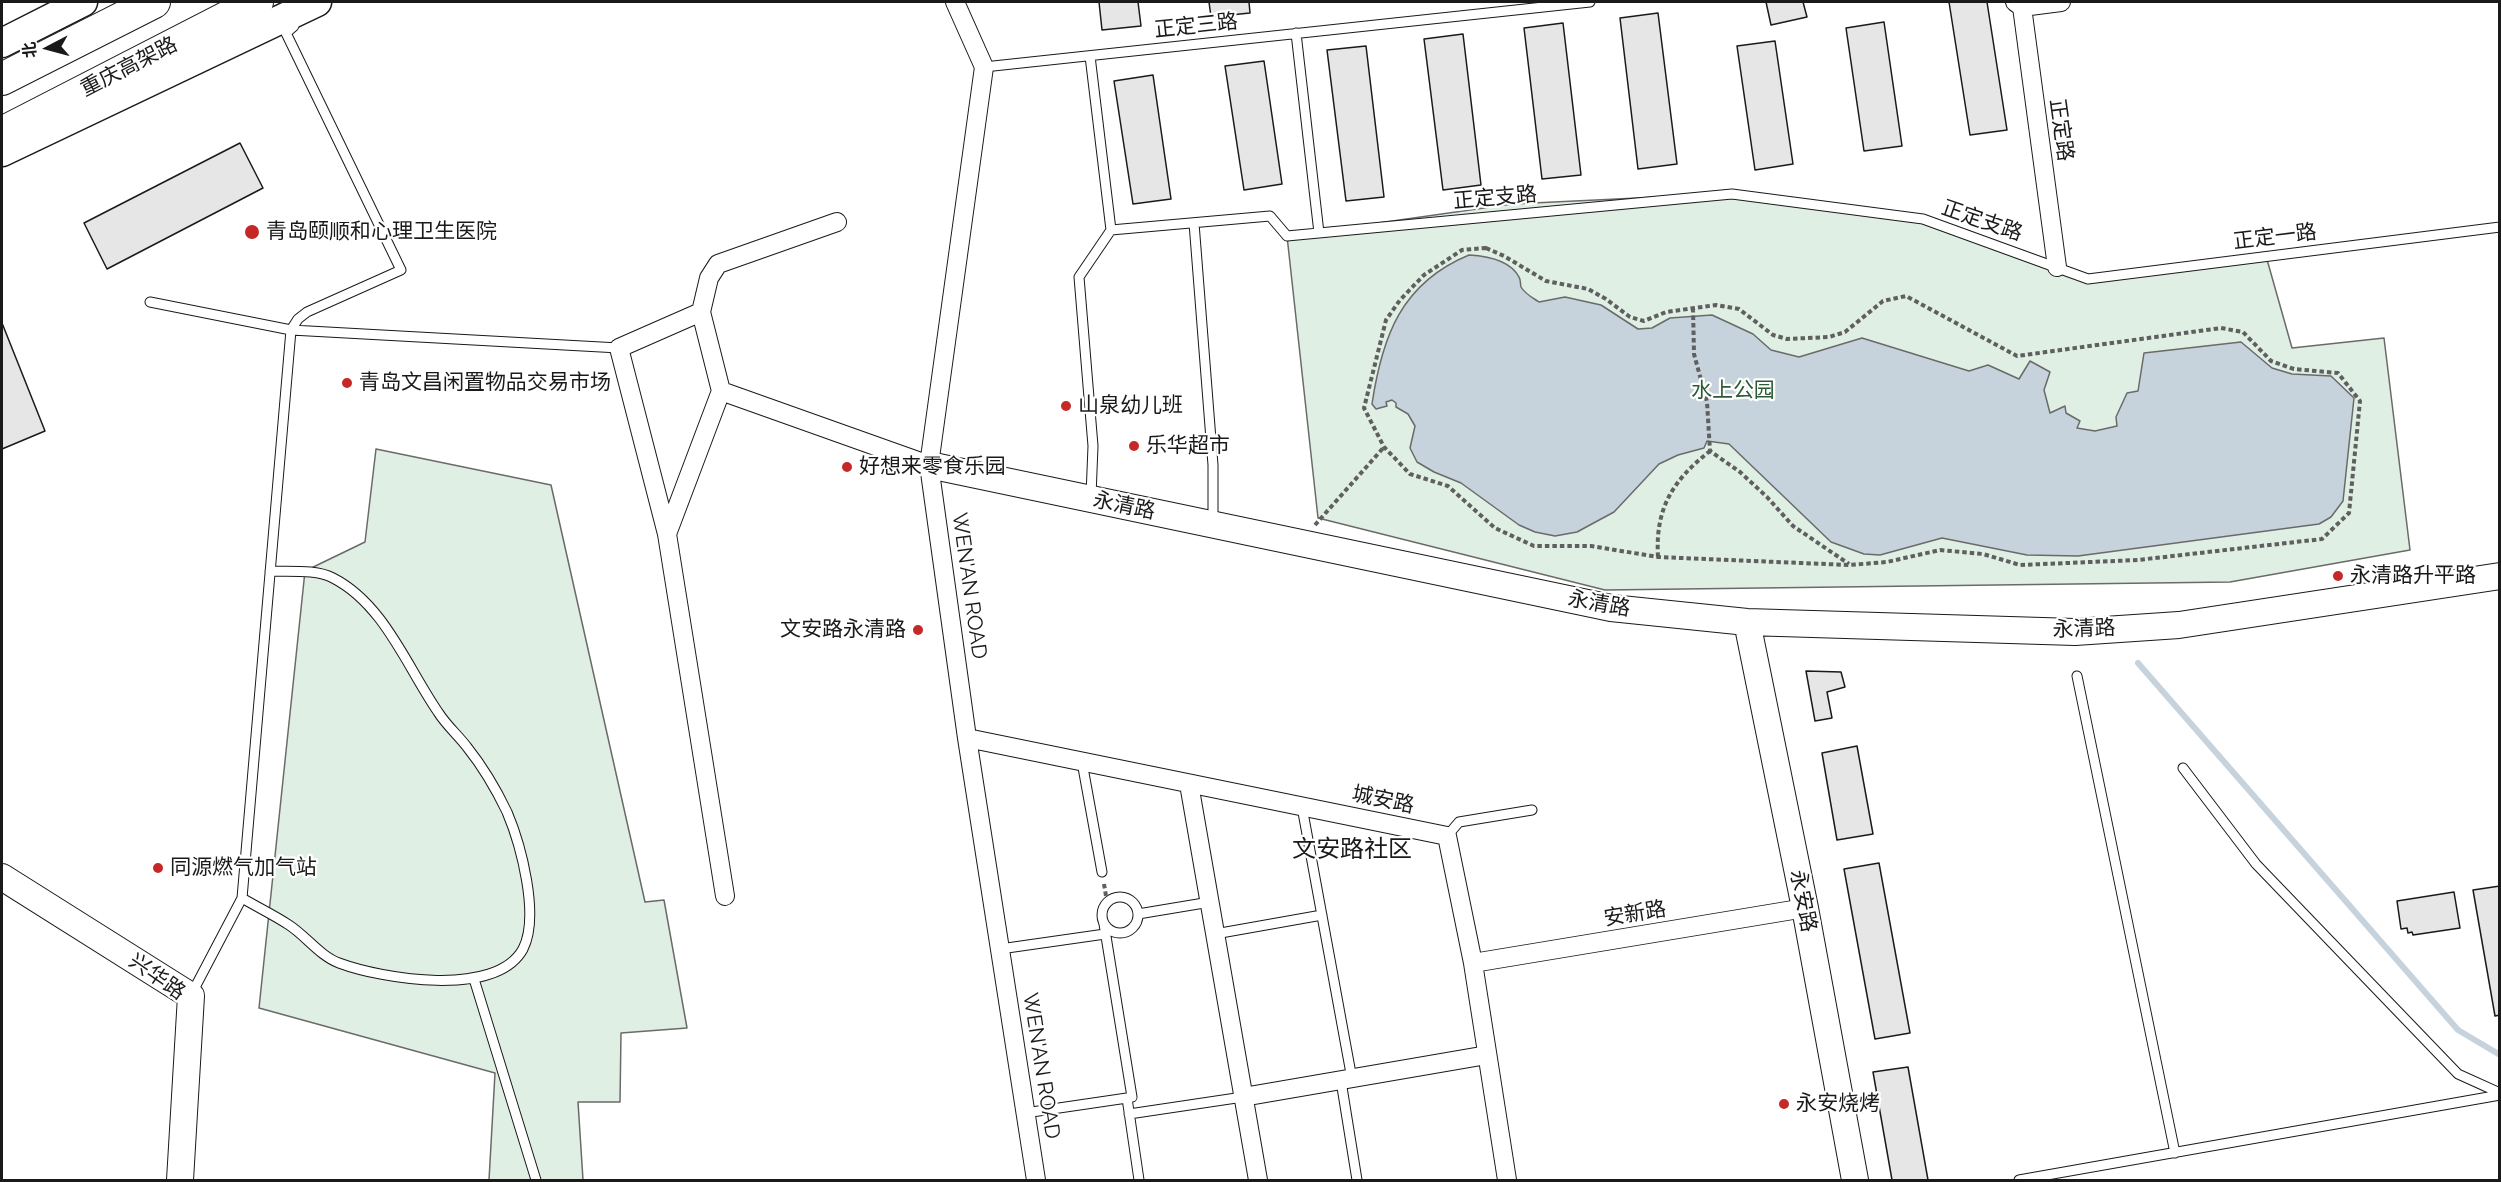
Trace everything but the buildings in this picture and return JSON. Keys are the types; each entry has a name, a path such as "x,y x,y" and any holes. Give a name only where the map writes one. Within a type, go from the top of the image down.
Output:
{"highway":[{"path":"2,79 154,2"},
{"name":"重庆高架路","path":"2,133 257,2"}],"main road":[{"path":"2,43 84,2"},
{"path":"2,152 319,2"}],"street":[{"path":"955,2 984,67"},
{"path":"2018,4 2061,2"},
{"name":"正定路","path":"2018,4 2056,267"},
{"name":"WEN'AN ROAD","path":"984,67 929,465 967,738 1036,1180"},
{"path":"667,534 721,391 701,312 709,278 718,264 837,222"},
{"path":"701,312 619,348 667,534 725,896"},
{"name":"永清路","path":"721,391 929,465 1611,608 1747,622 2075,632 2179,625 2499,576"},
{"name":"永安路","path":"1747,622 1805,908 1856,1180"},
{"name":"城安路","path":"967,738 1447,836"},
{"path":"1189,784 1258,1180"},
{"path":"1447,836 1473,963 1507,1180"},
{"name":"兴华路","path":"2,877 191,996 180,1180"},
{"name":"安新路","path":"1473,963 1805,908"},
{"path":"1243,1096 1487,1054"}],"lane":[{"path":"191,996 242,898 291,330 298,319 307,312 401,270 286,33 319,2"},
{"name":"正定三路","path":"984,67 1590,2"},
{"path":"1296,33 1318,233"},
{"path":"1090,56 1112,230 1079,278 1093,446 1090,499"},
{"name":"正定支路","path":"1112,230 1270,216 1287,236 1732,194 1923,219 2056,267"},
{"path":"1194,223 1213,465 1213,524"},
{"name":"正定一路","path":"2056,267 2088,279 2499,227"},
{"path":"150,302 291,330 619,348"},
{"path":"242,898 288,924 339,963 385,974 454,981 474,979 499,970 514,960 523,949 530,914 518,845 508,814 491,780 439,714 380,619 361,599 334,578 325,575 270,571"},
{"path":"2077,676 2175,1153"},
{"path":"1082,762 1102,872"},
{"path":"2183,768 2256,864 2458,1074 2499,1094"},
{"path":"1302,807 1322,915 1346,1080 1357,1180"},
{"path":"1447,836 1459,822 1532,810"},
{"path":"1000,949 1105,929 1125,932 1135,926 1138,914 1134,903 1124,897 1112,898 1102,912 1105,929 1132,1097 1025,1113"},
{"path":"1138,914 1210,902"},
{"path":"1215,934 1322,915"},
{"path":"474,979 536,1180"},
{"path":"2019,1180 2499,1094"},
{"path":"1129,1114 1243,1096"},
{"path":"1127,1098 1139,1180"}],"path":[{"path":"1485,248 1504,256 1546,281 1588,289 1606,298 1630,317 1644,321 1666,312 1693,308 1716,305 1739,309 1773,335 1787,339 1829,337 1845,332 1883,301 1906,296 2017,356 2221,328 2243,332 2271,361 2294,369 2338,373 2360,401 2349,513 2322,539 2138,560 2020,565 1983,555 1940,550 1887,562 1850,565 1658,557 1591,546 1534,546 1495,528 1448,486 1410,474 1384,447 1364,408 1386,320 1400,300 1424,275 1462,250 1485,248"},
{"path":"1693,308 1694,354 1707,402 1710,451"},
{"path":"1300,543 1384,447"},
{"path":"1658,557 1656,536 1669,493 1687,469 1710,451"},
{"path":"1710,451 1740,472 1793,526 1850,565"}],"green space":[{"name":"水上公园","path":"1742,193 1923,219 2088,279 2266,256 2292,348 2384,338 2410,550 2230,582 1605,590 1318,518 1287,236 1512,204"},
{"path":"376,449 551,485 645,902 664,900 687,1028 621,1033 620,1102 578,1102 583,1180 489,1180 495,1073 259,1008 305,571 365,542"}],"shaded area":[{"path":"1469,255 1490,258 1510,267 1519,277 1521,287 1539,302 1565,297 1601,305 1638,329 1652,328 1670,318 1712,315 1753,334 1771,350 1799,357 1862,338 1969,371 1988,365 2019,379 2030,361 2050,372 2044,390 2050,413 2065,406 2066,413 2080,421 2077,428 2095,431 2117,426 2116,417 2127,393 2138,391 2144,353 2241,342 2272,368 2292,374 2331,376 2354,398 2343,501 2331,517 2319,524 2078,556 2027,555 1942,538 1880,555 1864,554 1831,542 1729,444 1707,441 1704,448 1678,455 1659,464 1614,512 1577,532 1555,536 1535,532 1519,525 1461,483 1417,462 1410,448 1415,426 1408,414 1396,407 1396,403 1392,400 1386,402 1387,406 1376,409 1372,404 1382,356 1399,315 1411,297 1427,281 1446,267"}],"waterway":[{"path":"2138,663 2458,1030 2500,1055"}],"place":[{"name":"青岛颐顺和心理卫生医院","path":"252,232"},
{"name":"青岛文昌闲置物品交易市场","path":"347,383"},
{"name":"山泉幼儿班","path":"1066,406"},
{"name":"乐华超市","path":"1134,446"},
{"name":"好想来零食乐园","path":"847,467"},
{"name":"永清路升平路","path":"2338,576"},
{"name":"文安路永清路","path":"918,630"},
{"name":"同源燃气加气站","path":"158,868"},
{"name":"永安烧烤","path":"1784,1104"}],"district":[{"name":"文安路社区","path":"1352,850"}]}
